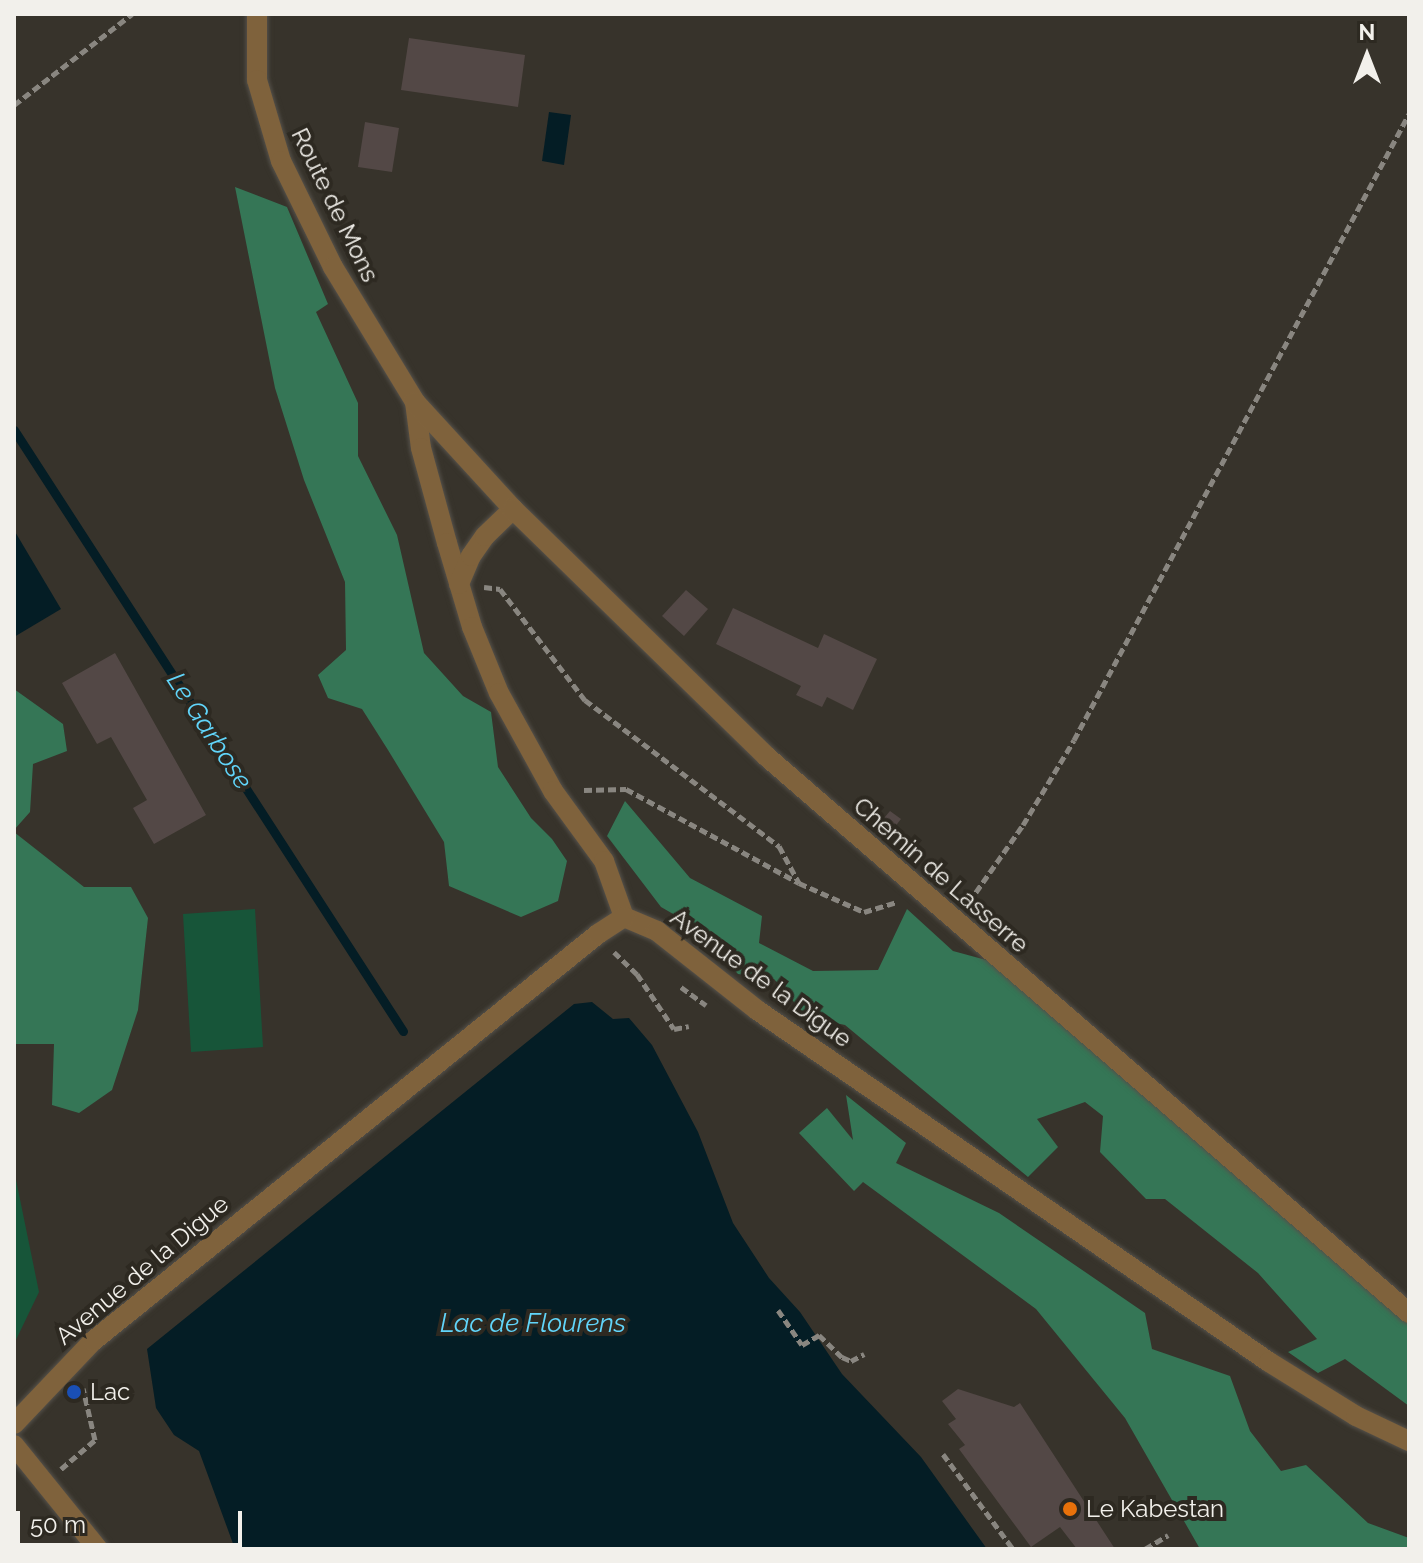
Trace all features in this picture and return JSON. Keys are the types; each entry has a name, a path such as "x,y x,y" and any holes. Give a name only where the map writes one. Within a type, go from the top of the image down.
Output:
{"street":[{"name":"Route de Mons","path":"257,14 257,80 281,161 333,267 415,402 461,454"},
{"name":"Route de Mons","path":"415,402 421,448 459,584 499,693 553,791 604,861 624,917"},
{"name":"Chemin de Lasserre","path":"461,454 513,509 766,756 1409,1313"},
{"path":"459,584 471,556 485,536 513,509"},
{"name":"Avenue de la Digue","path":"14,1424 93,1341 598,934 624,917 657,931 757,1010 1269,1362 1356,1416 1409,1441"},
{"path":"14,1445 98,1549"}],"path":[{"path":"14,105 132,14"},
{"path":"955,922 1023,825 1074,740 1409,114"},
{"path":"459,584 500,589 585,700 779,846 799,883"},
{"path":"553,791 626,789 799,883 864,912 924,895"},
{"path":"598,934 608,949 622,957 637,974 674,1029 689,1026"},
{"path":"778,1310 802,1345 819,1335 842,1357 851,1361 864,1354"},
{"path":"59,1471 95,1440 86,1398"},
{"path":"943,1454 1013,1549"},
{"path":"1145,1549 1168,1535"}],"green space":[{"path":"235,187 287,207 328,304 316,312 358,403 358,456 397,535 424,653 463,696 491,712 498,767 531,818 552,839 567,861 558,901 521,917 449,886 444,842 388,750 362,709 328,698 318,675 346,650 345,582 304,480 275,388"},
{"path":"14,689 63,724 67,751 33,764 30,812 14,830"},
{"path":"625,801 690,878 762,916 759,943 813,971 878,970 907,909 953,951 1001,964 1409,1320 1409,1406 1345,1359 1318,1373 1288,1352 1317,1339 1258,1273 1165,1199 1146,1199 1100,1152 1103,1116 1085,1102 1037,1119 1058,1147 1028,1177 845,1025 807,1017 774,979 738,974 694,926 661,907 607,836"},
{"path":"14,832 84,887 131,887 148,918 138,1010 112,1090 79,1113 52,1105 54,1044 14,1044"},
{"path":"255,909 263,1047 191,1052 183,914"},
{"path":"846,1095 906,1143 896,1163 999,1213 1145,1313 1152,1349 1230,1376 1250,1431 1281,1471 1306,1465 1368,1523 1409,1538 1409,1549 1200,1549 1125,1418 1036,1309 863,1182 854,1191 799,1133 827,1108 853,1140"},
{"path":"14,1170 39,1292 14,1344"}],"water":[{"path":"549,112 571,115 564,165 542,161"},
{"path":"14,530 61,609 14,637"},
{"name":"Lac de Flourens","path":"592,1002 613,1019 629,1018 652,1045 698,1132 733,1223 769,1278 800,1312 842,1374 921,1457 987,1549 235,1549 199,1451 174,1435 156,1408 147,1349 574,1004"}],"building":[{"path":"409,38 525,55 518,107 401,90"},
{"path":"365,122 399,128 392,172 358,167"},
{"path":"686,590 708,609 684,636 662,616"},
{"path":"733,608 818,648 824,634 877,659 853,710 827,697 822,707 796,695 801,686 716,644"},
{"path":"115,653 206,815 154,844 133,808 147,800 111,737 97,744 62,683"},
{"path":"890,811 901,819 890,833 879,824"},
{"path":"958,1389 1014,1407 1020,1403 1115,1549 1077,1549 1060,1527 1031,1547 959,1449 965,1445 948,1424 956,1419 942,1401"}],"waterway":[{"name":"Le Garbose","path":"14,430 403,1031"}],"place":[{"name":"Lac","path":"74,1392"},
{"name":"Le Kabestan","path":"1070,1509"}]}
